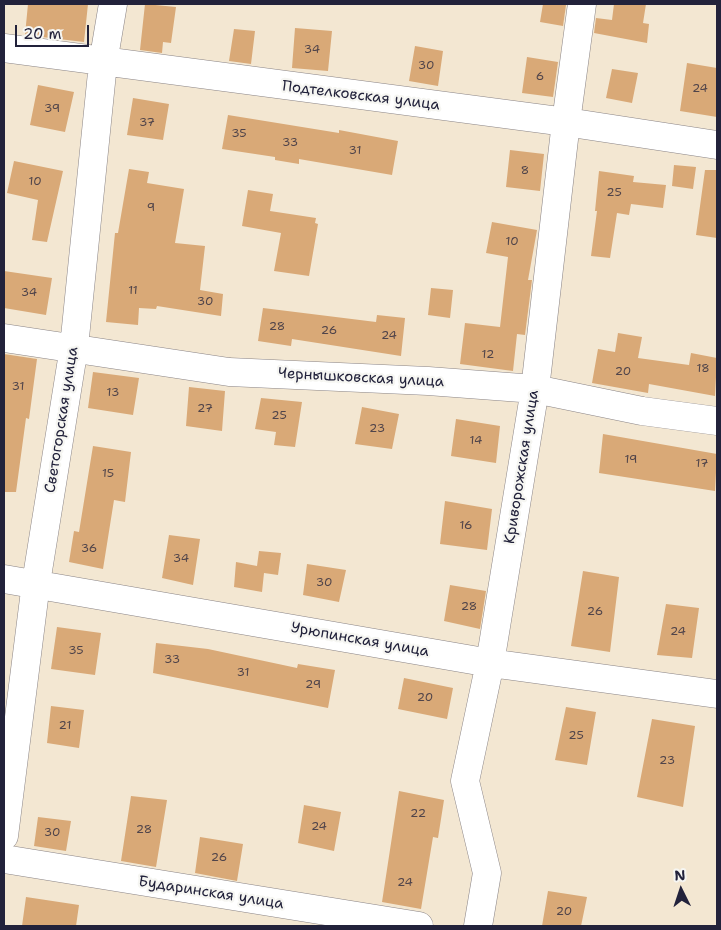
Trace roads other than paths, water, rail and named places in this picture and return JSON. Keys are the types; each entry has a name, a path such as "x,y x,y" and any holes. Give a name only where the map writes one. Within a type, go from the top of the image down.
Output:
{"street":[{"name":"Светогорская улица","path":"4,836 36,584 74,347 103,63 113,4"},
{"name":"Криворожская улица","path":"478,926 487,873 465,781 490,663 535,389 566,122 582,4"},
{"name":"Подтелковская улица","path":"4,48 103,63 566,122 717,145"},
{"name":"Чернышковская улица","path":"4,338 74,347 229,372 428,380 535,389 642,411 717,421"},
{"name":"Урюпинская улица","path":"4,579 490,663 717,694"},
{"name":"Бударинская улица","path":"4,859 419,926"}]}
